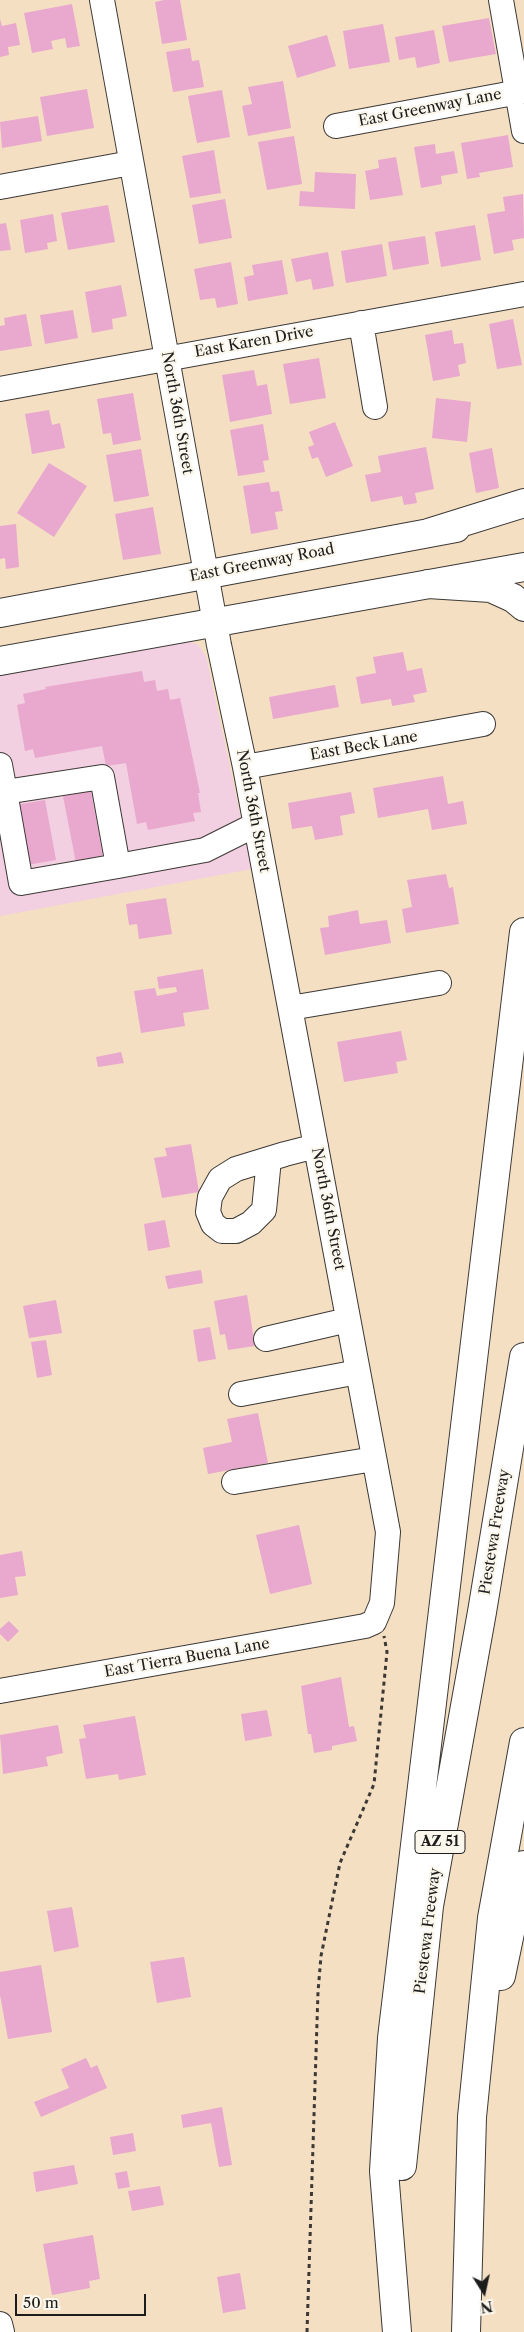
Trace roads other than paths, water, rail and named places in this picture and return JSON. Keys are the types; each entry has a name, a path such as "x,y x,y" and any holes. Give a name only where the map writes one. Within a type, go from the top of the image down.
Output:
{"main road":[{"path":"431,532 524,503"},
{"name":"East Greenway Road","path":"0,613 524,516"},
{"path":"0,661 524,566"},
{"path":"428,584 491,588 513,598 524,607"},
{"path":"398,2332 384,2171 392,2038 406,1902 444,1605 524,932"},
{"name":"Piestewa Freeway","path":"398,2332 401,2178 429,1906 482,1612 524,1357"},
{"path":"466,2332 472,2117 492,1918 524,1742"},
{"path":"472,2117 524,1865"}],"street":[{"name":"North 36th Street","path":"102,0 215,621 388,1532 382,1602 374,1622"},
{"path":"501,0 520,91 524,131"},
{"name":"East Greenway Lane","path":"336,126 520,91"},
{"path":"0,187 131,163"},
{"name":"East Karen Drive","path":"0,388 524,294"},
{"path":"362,323 375,408"},
{"name":"East Beck Lane","path":"244,767 483,724"},
{"path":"0,764 21,883 205,850 255,824"},
{"path":"5,792 102,777 118,866"},
{"path":"290,1008 439,983"},
{"path":"269,1159 316,1146"},
{"path":"266,1339 348,1320"},
{"path":"241,1394 358,1372"},
{"path":"234,1482 374,1459"},
{"name":"East Tierra Buena Lane","path":"0,1691 358,1628 374,1622"},
{"path":"0,2324 2,2332"}]}
